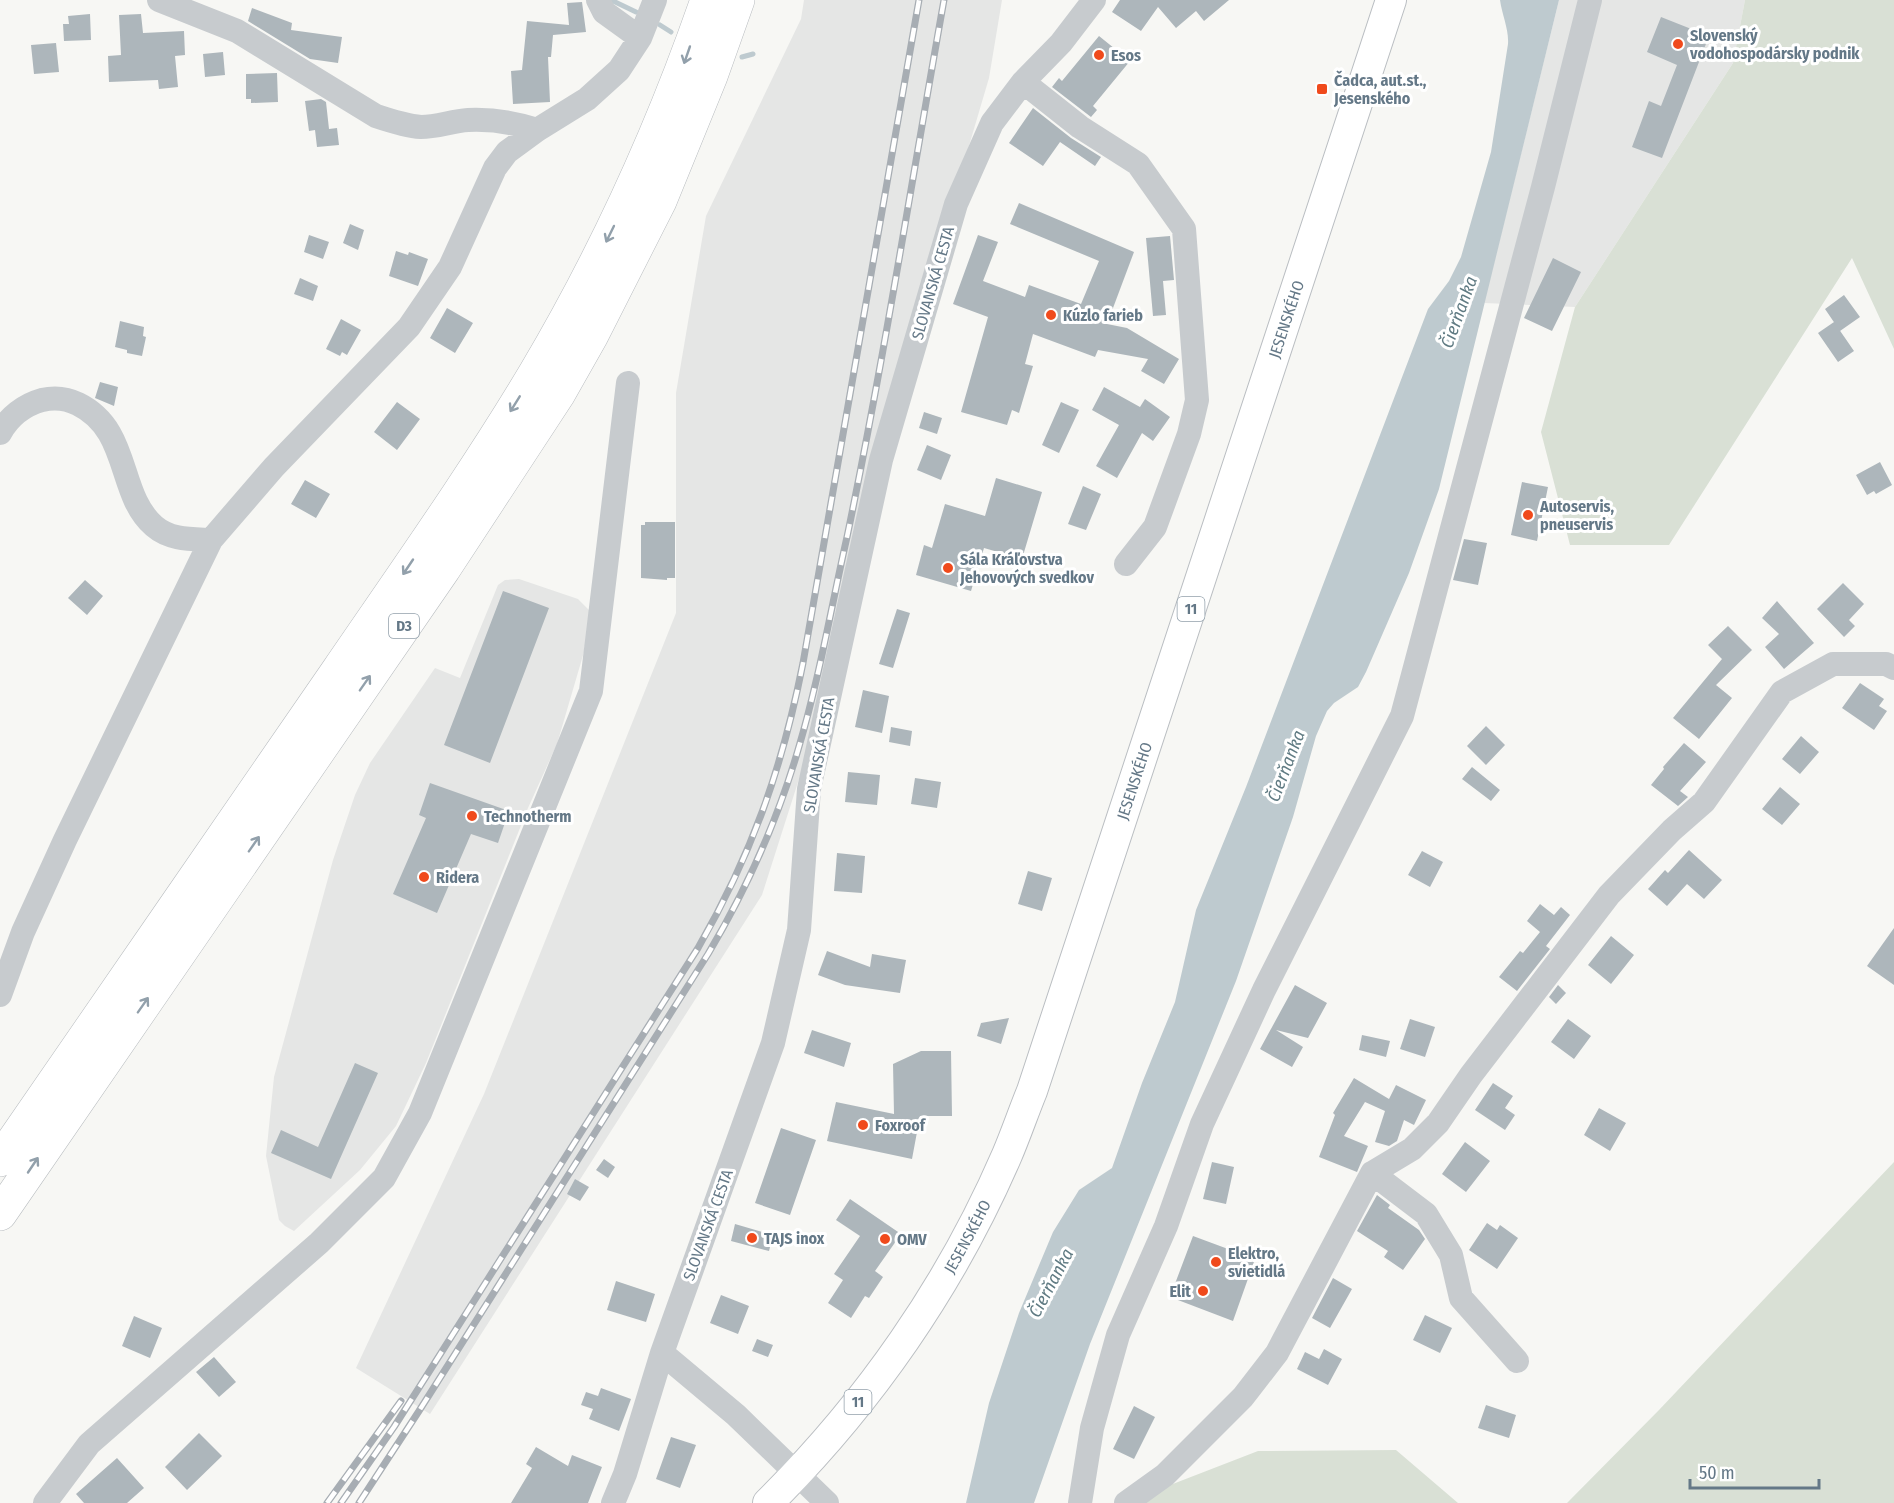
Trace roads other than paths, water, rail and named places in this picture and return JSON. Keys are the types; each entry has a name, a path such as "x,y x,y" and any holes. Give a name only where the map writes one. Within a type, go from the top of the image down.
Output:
{"highway":[{"name":"D3","path":"0,1160 420,549 534,375 589,276 633,186 685,63 706,0"},
{"name":"D3","path":"0,1214 444,569 558,395 592,335 660,201 711,76 738,0"}],"main road":[{"name":"JESENSKÉHO","path":"768,1503 846,1418 914,1324 946,1274 1006,1156 1032,1091 1391,0"}],"street":[{"path":"159,0 237,31 376,116 393,122 423,127 468,120 495,121 537,130"},
{"path":"598,0 604,12 640,38"},
{"path":"0,995 23,932 60,850 211,540 274,467 409,327 450,267 495,168 507,152 587,99 619,70 640,38 655,0"},
{"name":"SLOVANSKÁ CESTA","path":"613,1503 625,1474 662,1353 773,1043 799,930 809,789 881,460 956,204 992,123 1023,82 1061,43 1094,0"},
{"path":"1080,1503 1092,1428 1118,1335 1166,1226 1202,1124 1264,990 1402,716 1537,210 1590,0"},
{"path":"1023,82 1080,127 1138,164 1184,229 1197,400 1189,434 1155,526 1126,564"},
{"path":"45,1503 89,1444 319,1243 384,1178 420,1113 591,691 627,383"},
{"path":"0,433 13,416 38,401 50,398 63,399 86,408 103,423 112,436 138,505 145,517 155,527 175,537 211,540"},
{"path":"1126,1503 1165,1475 1243,1397 1277,1353 1372,1173 1412,1149 1438,1123 1609,895 1704,802 1782,692 1833,664 1886,664 1894,668"},
{"path":"1372,1173 1426,1214 1451,1255 1461,1298 1517,1361"},
{"path":"662,1353 736,1415 827,1503"}],"water":[{"name":"Čierňanka","path":"1500,0 1559,0 1439,489 1409,573 1366,672 1358,687 1334,703 1327,711 1316,736 1293,817 1236,981 1090,1344 1034,1503 966,1503 989,1403 1019,1313 1053,1232 1079,1190 1112,1168 1142,1083 1175,1002 1196,910 1246,787 1428,309 1449,281 1461,257 1491,152 1508,44"}],"waterway":[{"path":"611,0 636,12"},
{"path":"660,25 671,32"},
{"path":"742,57 753,54"}],"railway":[{"path":"341,1503 394,1427 698,948 734,879 763,810 785,739 803,663 919,0"},
{"path":"359,1503 708,954 748,880 770,829 790,777 819,671 886,336 944,0"},
{"path":"327,1503 401,1401"}],"place":[{"name":"Slovenský vodohospodársky podnik","path":"1678,44"},
{"name":"Esos","path":"1099,55"},
{"name":"Čadca, aut.st., Jesenského","path":"1322,89"},
{"name":"Kúzlo farieb","path":"1051,315"},
{"name":"Autoservis, pneuservis","path":"1528,515"},
{"name":"Sála Kráľovstva Jehovových svedkov","path":"948,568"},
{"name":"Technotherm","path":"472,816"},
{"name":"Ridera","path":"424,877"},
{"name":"Foxroof","path":"863,1125"},
{"name":"TAJS inox","path":"752,1238"},
{"name":"OMV","path":"885,1239"},
{"name":"Elektro, svietidlá","path":"1216,1262"},
{"name":"Elit","path":"1203,1291"}]}
